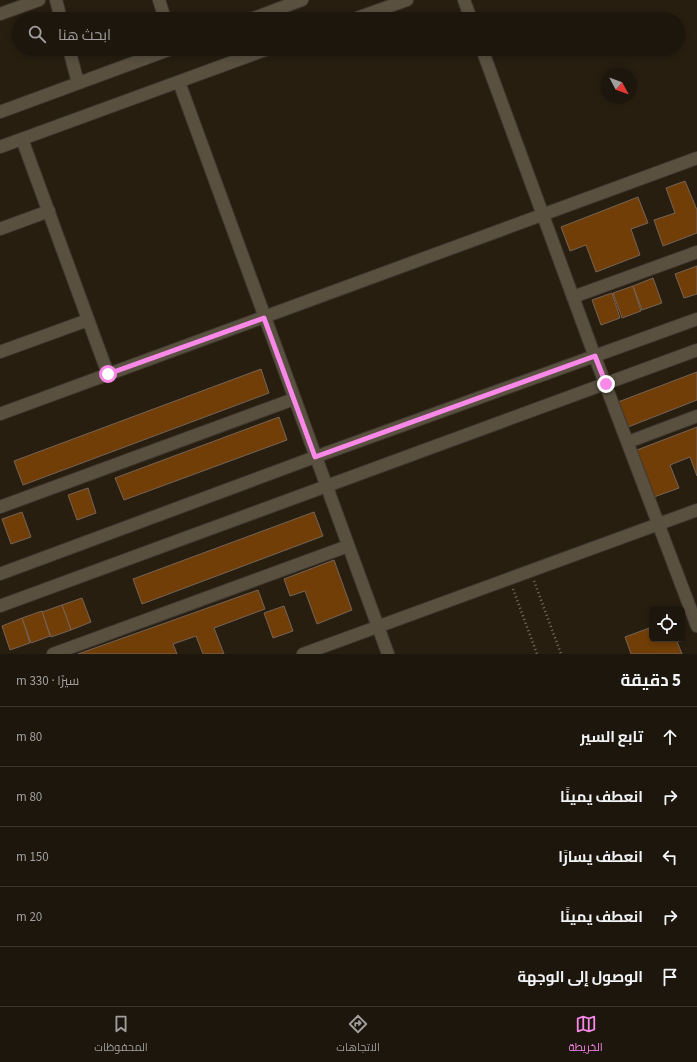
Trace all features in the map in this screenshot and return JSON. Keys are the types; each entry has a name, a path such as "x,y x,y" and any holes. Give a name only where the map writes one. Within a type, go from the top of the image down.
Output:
{"street":[{"path":"0,14 39,0"},
{"path":"56,0 59,12"},
{"path":"159,0 163,12"},
{"path":"270,12 302,0"},
{"path":"374,12 407,0"},
{"path":"464,0 468,12"},
{"path":"71,56 78,83"},
{"path":"0,112 152,56"},
{"path":"0,147 249,56"},
{"path":"485,56 573,297 697,626"},
{"path":"179,82 388,654"},
{"path":"22,139 108,374"},
{"path":"0,414 543,216 697,158"},
{"path":"0,229 49,211"},
{"path":"573,297 697,252"},
{"path":"0,574 315,457 697,319"},
{"path":"0,352 88,320"},
{"path":"0,606 325,485 697,350"},
{"path":"0,507 294,399"},
{"path":"628,442 697,416"},
{"path":"303,654 697,510"},
{"path":"53,654 348,546"}],"path":[{"path":"530,571 561,654"},
{"path":"509,579 537,654"}],"building":[{"path":"685,181 697,210 697,233 663,246 654,220 675,213 666,188"},
{"path":"638,197 648,223 631,229 640,255 596,272 586,245 570,251 561,227"},
{"path":"697,266 697,294 684,298 675,274"},
{"path":"653,278 662,303 642,310 633,286"},
{"path":"633,286 641,311 622,318 613,293"},
{"path":"612,293 620,318 601,325 592,300"},
{"path":"261,369 269,393 23,485 14,461"},
{"path":"697,372 697,400 628,427 618,402"},
{"path":"279,417 287,440 124,500 115,478"},
{"path":"697,427 697,476 690,457 670,465 679,488 654,497 637,450"},
{"path":"88,488 96,513 77,520 68,495"},
{"path":"22,512 31,537 11,544 2,519"},
{"path":"314,512 323,536 142,604 133,579"},
{"path":"334,560 352,610 317,624 305,591 290,596 284,579"},
{"path":"258,590 265,609 214,628 224,654 203,654 196,636 173,644 177,654 78,654"},
{"path":"82,598 91,622 71,630 62,605"},
{"path":"62,605 71,630 51,637 42,612"},
{"path":"284,606 293,631 273,638 264,613"},
{"path":"42,611 50,636 31,643 22,618"},
{"path":"22,618 30,643 10,650 2,626"},
{"path":"649,628 649,642 677,642 682,654 631,654 625,637"}],"route":[{"path":"108,374 264,318 315,457 595,356 606,384"}]}
